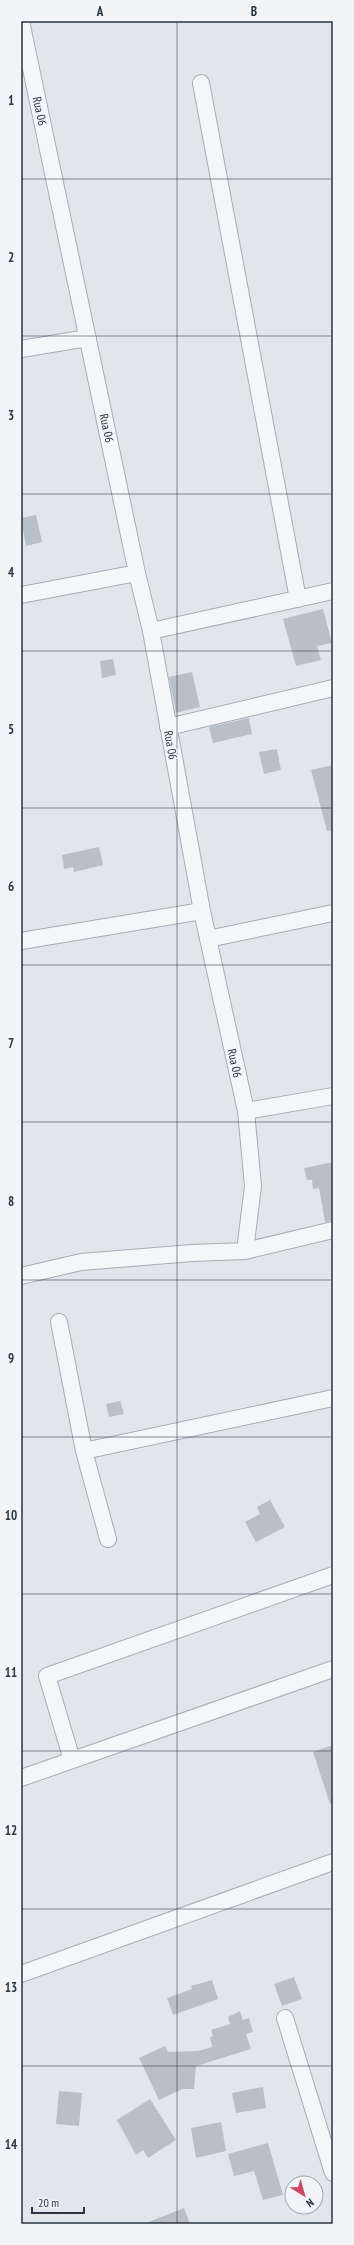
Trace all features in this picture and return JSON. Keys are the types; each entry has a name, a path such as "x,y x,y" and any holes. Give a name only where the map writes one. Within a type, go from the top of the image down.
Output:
{"street":[{"name":"Rua 06","path":"21,21 27,74 88,338 137,573 151,631 202,910 246,1112 253,1186 245,1251"},
{"path":"202,83 298,599"},
{"path":"21,349 88,338"},
{"path":"21,595 137,573"},
{"path":"151,631 333,591"},
{"path":"168,727 333,688"},
{"path":"21,941 202,910"},
{"path":"208,939 333,912"},
{"path":"246,1112 333,1096"},
{"path":"21,1276 82,1262 192,1253 245,1251 333,1230"},
{"path":"60,1322 84,1451 108,1539"},
{"path":"84,1451 333,1398"},
{"path":"72,1760 48,1676 333,1576"},
{"path":"21,1778 333,1669"},
{"path":"21,1974 333,1862"},
{"path":"284,2018 333,2174"}],"building":[{"path":"36,515 42,542 26,546 21,518"},
{"path":"323,609 332,643 317,646 321,660 296,666 283,619"},
{"path":"113,659 116,675 102,678 100,661"},
{"path":"192,672 200,707 176,713 169,677"},
{"path":"249,718 252,734 213,743 209,727"},
{"path":"277,749 281,770 264,774 259,752"},
{"path":"333,765 333,830 327,831 311,770"},
{"path":"99,847 103,865 74,872 73,867 64,869 62,855"},
{"path":"333,1162 333,1221 325,1222 319,1188 313,1189 312,1180 307,1180 304,1168"},
{"path":"120,1401 124,1414 109,1417 106,1404"},
{"path":"270,1500 285,1527 256,1542 245,1522 260,1514 257,1507"},
{"path":"333,1745 333,1804 330,1804 313,1752"},
{"path":"294,1977 302,1999 282,2006 274,1984"},
{"path":"212,1980 218,1999 173,2015 167,1998 192,1989 191,1986"},
{"path":"240,2011 243,2020 249,2018 253,2032 246,2034 251,2049 196,2066 194,2089 182,2089 159,2100 139,2058 165,2046 168,2052 198,2051 212,2047 210,2037 213,2036 211,2030 230,2024 228,2017"},
{"path":"263,2087 266,2108 236,2113 232,2093"},
{"path":"59,2091 82,2093 79,2126 56,2124"},
{"path":"150,2099 176,2140 148,2158 143,2150 136,2155 117,2120"},
{"path":"221,2122 226,2151 196,2158 191,2128"},
{"path":"268,2143 283,2195 263,2200 254,2171 234,2176 228,2154"},
{"path":"184,2208 190,2224 146,2224 146,2223"}]}
